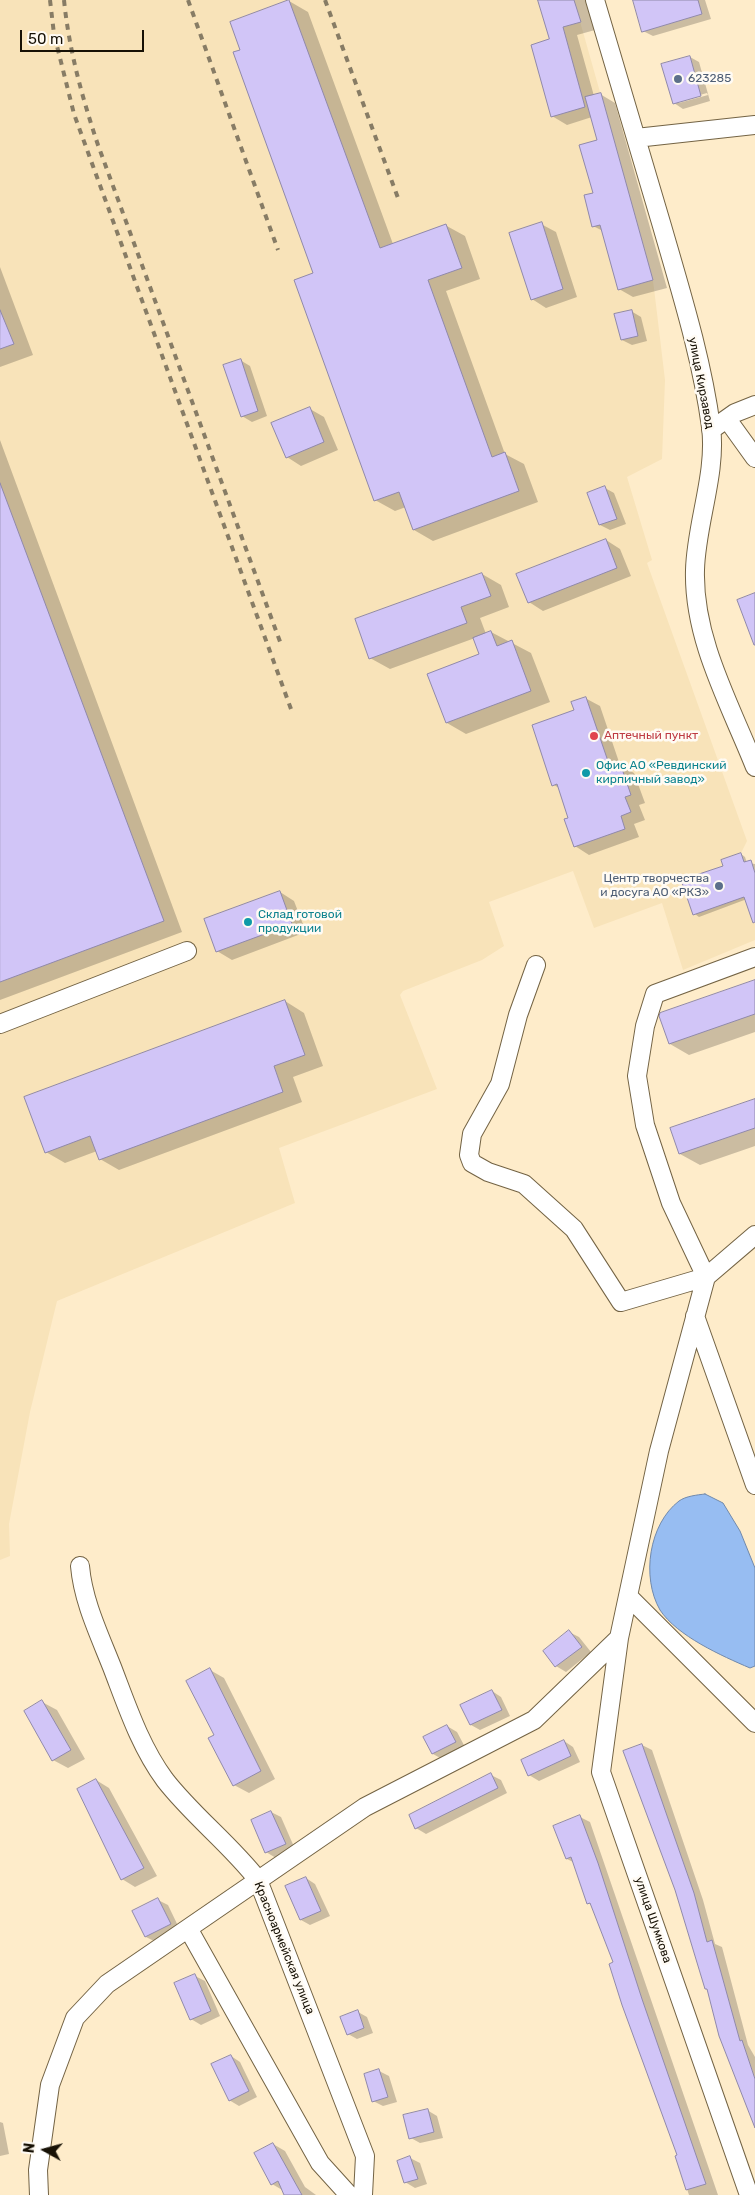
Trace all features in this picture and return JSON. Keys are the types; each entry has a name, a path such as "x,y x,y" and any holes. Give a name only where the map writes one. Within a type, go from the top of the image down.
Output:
{"street":[{"name":"улица Кирзавод","path":"595,0 690,330 711,430 710,462 696,561 696,603 701,630 755,767"},
{"path":"636,138 755,125"},
{"path":"711,430 744,408 755,405"},
{"path":"727,419 755,458"},
{"path":"0,1024 187,951"},
{"path":"706,1277 671,1203 646,1125 637,1076 644,1026 655,994 755,957"},
{"path":"536,965 518,1014 500,1084 472,1134 468,1150 472,1163 488,1172 524,1184 574,1229 621,1302 706,1277 755,1235"},
{"name":"улица Шумкова","path":"706,1277 659,1451 619,1638 601,1772 749,2195"},
{"path":"695,1316 755,1485"},
{"name":"Красноармейская улица","path":"80,1566 82,1582 93,1618 138,1735 150,1757 185,1803 239,1855 258,1880 365,2156 363,2195"},
{"path":"628,1596 755,1723"},
{"path":"39,2195 38,2170 50,2084 75,2018 107,1984 189,1930 365,1807 534,1720 619,1638"},
{"path":"189,1930 320,2163 349,2195"}],"shaded area":[{"path":"0,0 574,0 653,280 665,380 662,459 627,477 652,560 647,563 747,841 741,853 744,862 751,860 755,873 755,940 683,970 662,903 594,928 573,871 489,902 504,946 482,960 403,991 400,995 437,1089 279,1148 295,1203 57,1301 30,1412 9,1524 10,1556 0,1560"}],"water":[{"path":"705,1494 723,1503 740,1531 755,1568 755,1666 750,1668 727,1658 689,1637 677,1628 660,1610 654,1597 650,1567 651,1552 661,1523 669,1511 682,1499"}],"building":[{"path":"289,0 380,248 446,224 462,268 428,280 492,457 505,452 519,491 413,530 399,492 374,501 294,280 313,273 233,52 240,50 230,22"},
{"path":"538,0 574,0 581,22 563,27 585,107 551,117 531,45 549,39"},
{"path":"633,0 698,0 702,14 642,32"},
{"path":"690,56 701,96 673,104 661,64"},
{"path":"601,93 653,280 618,290 600,225 592,227 584,195 593,193 579,145 597,140 585,97"},
{"path":"542,222 563,289 531,300 509,233"},
{"path":"0,310 14,344 0,349"},
{"path":"632,310 638,336 621,340 614,314"},
{"path":"241,359 258,411 241,417 223,365"},
{"path":"310,407 324,442 286,458 271,423"},
{"path":"0,483 164,921 0,982"},
{"path":"605,486 617,519 599,525 587,493"},
{"path":"606,539 617,568 528,603 516,574"},
{"path":"482,573 491,596 461,607 467,623 369,659 355,619"},
{"path":"755,593 755,645 754,645 737,600"},
{"path":"491,631 497,646 512,640 531,691 446,723 427,674 479,654 473,638"},
{"name":"Офис АО «Ревдинский кирпичный завод»","path":"586,697 610,767 620,763 631,795 625,797 631,812 621,816 625,829 574,847 564,819 568,818 557,784 552,786 532,725 574,710 571,702"},
{"name":"Центр творчества и досуга АО «РКЗ»","path":"741,853 744,862 751,860 755,873 755,922 753,923 744,897 693,915 681,880 723,866 721,860"},
{"name":"Склад готовой продукции","path":"280,891 292,924 216,952 204,919"},
{"path":"755,980 755,1014 669,1044 659,1016 660,1013"},
{"path":"285,1000 305,1055 274,1066 283,1092 99,1160 90,1136 45,1153 24,1097"},
{"path":"755,1099 755,1128 679,1154 670,1128"},
{"path":"569,1630 582,1647 555,1667 543,1651"},
{"path":"210,1668 261,1771 233,1786 208,1738 214,1735 186,1681"},
{"path":"492,1690 502,1710 470,1725 460,1705"},
{"path":"42,1700 71,1750 52,1761 24,1711"},
{"path":"447,1725 456,1742 432,1754 423,1737"},
{"path":"564,1740 571,1756 528,1776 521,1760"},
{"path":"642,1744 694,1893 707,1942 712,1940 740,2041 742,2040 755,2079 755,2128 719,2036 707,1989 705,1989 675,1890 623,1751"},
{"path":"491,1773 498,1788 415,1829 409,1815"},
{"path":"96,1779 144,1868 121,1880 77,1789"},
{"path":"271,1811 286,1844 265,1853 251,1820"},
{"path":"580,1815 598,1863 642,1999 706,2184 686,2190 675,2156 677,2155 622,2005 609,1964 613,1962 590,1903 587,1904 571,1857 566,1859 553,1826"},
{"path":"306,1877 321,1911 300,1920 285,1886"},
{"path":"158,1898 171,1924 145,1937 132,1911"},
{"path":"195,1974 211,2011 190,2020 174,1983"},
{"path":"358,2010 364,2028 347,2035 340,2017"},
{"path":"231,2055 249,2091 229,2101 211,2064"},
{"path":"379,2069 388,2097 372,2102 364,2074"},
{"path":"428,2109 434,2132 409,2139 403,2115"},
{"path":"273,2143 302,2195 284,2195 278,2181 271,2185 254,2153"},
{"path":"410,2156 418,2179 404,2183 397,2161"}],"railway":[{"path":"50,0 54,34 74,114 291,709"},
{"path":"64,0 69,37 77,73 98,145 282,647"},
{"path":"188,0 278,250"},
{"path":"325,0 398,198"}],"place":[{"name":"623285","path":"678,79"},
{"name":"Аптечный пункт","path":"594,736"},
{"name":"Офис АО «Ревдинский кирпичный завод»","path":"586,773"},
{"name":"Центр творчества и досуга АО «РКЗ»","path":"719,886"},
{"name":"Склад готовой продукции","path":"248,922"}]}
